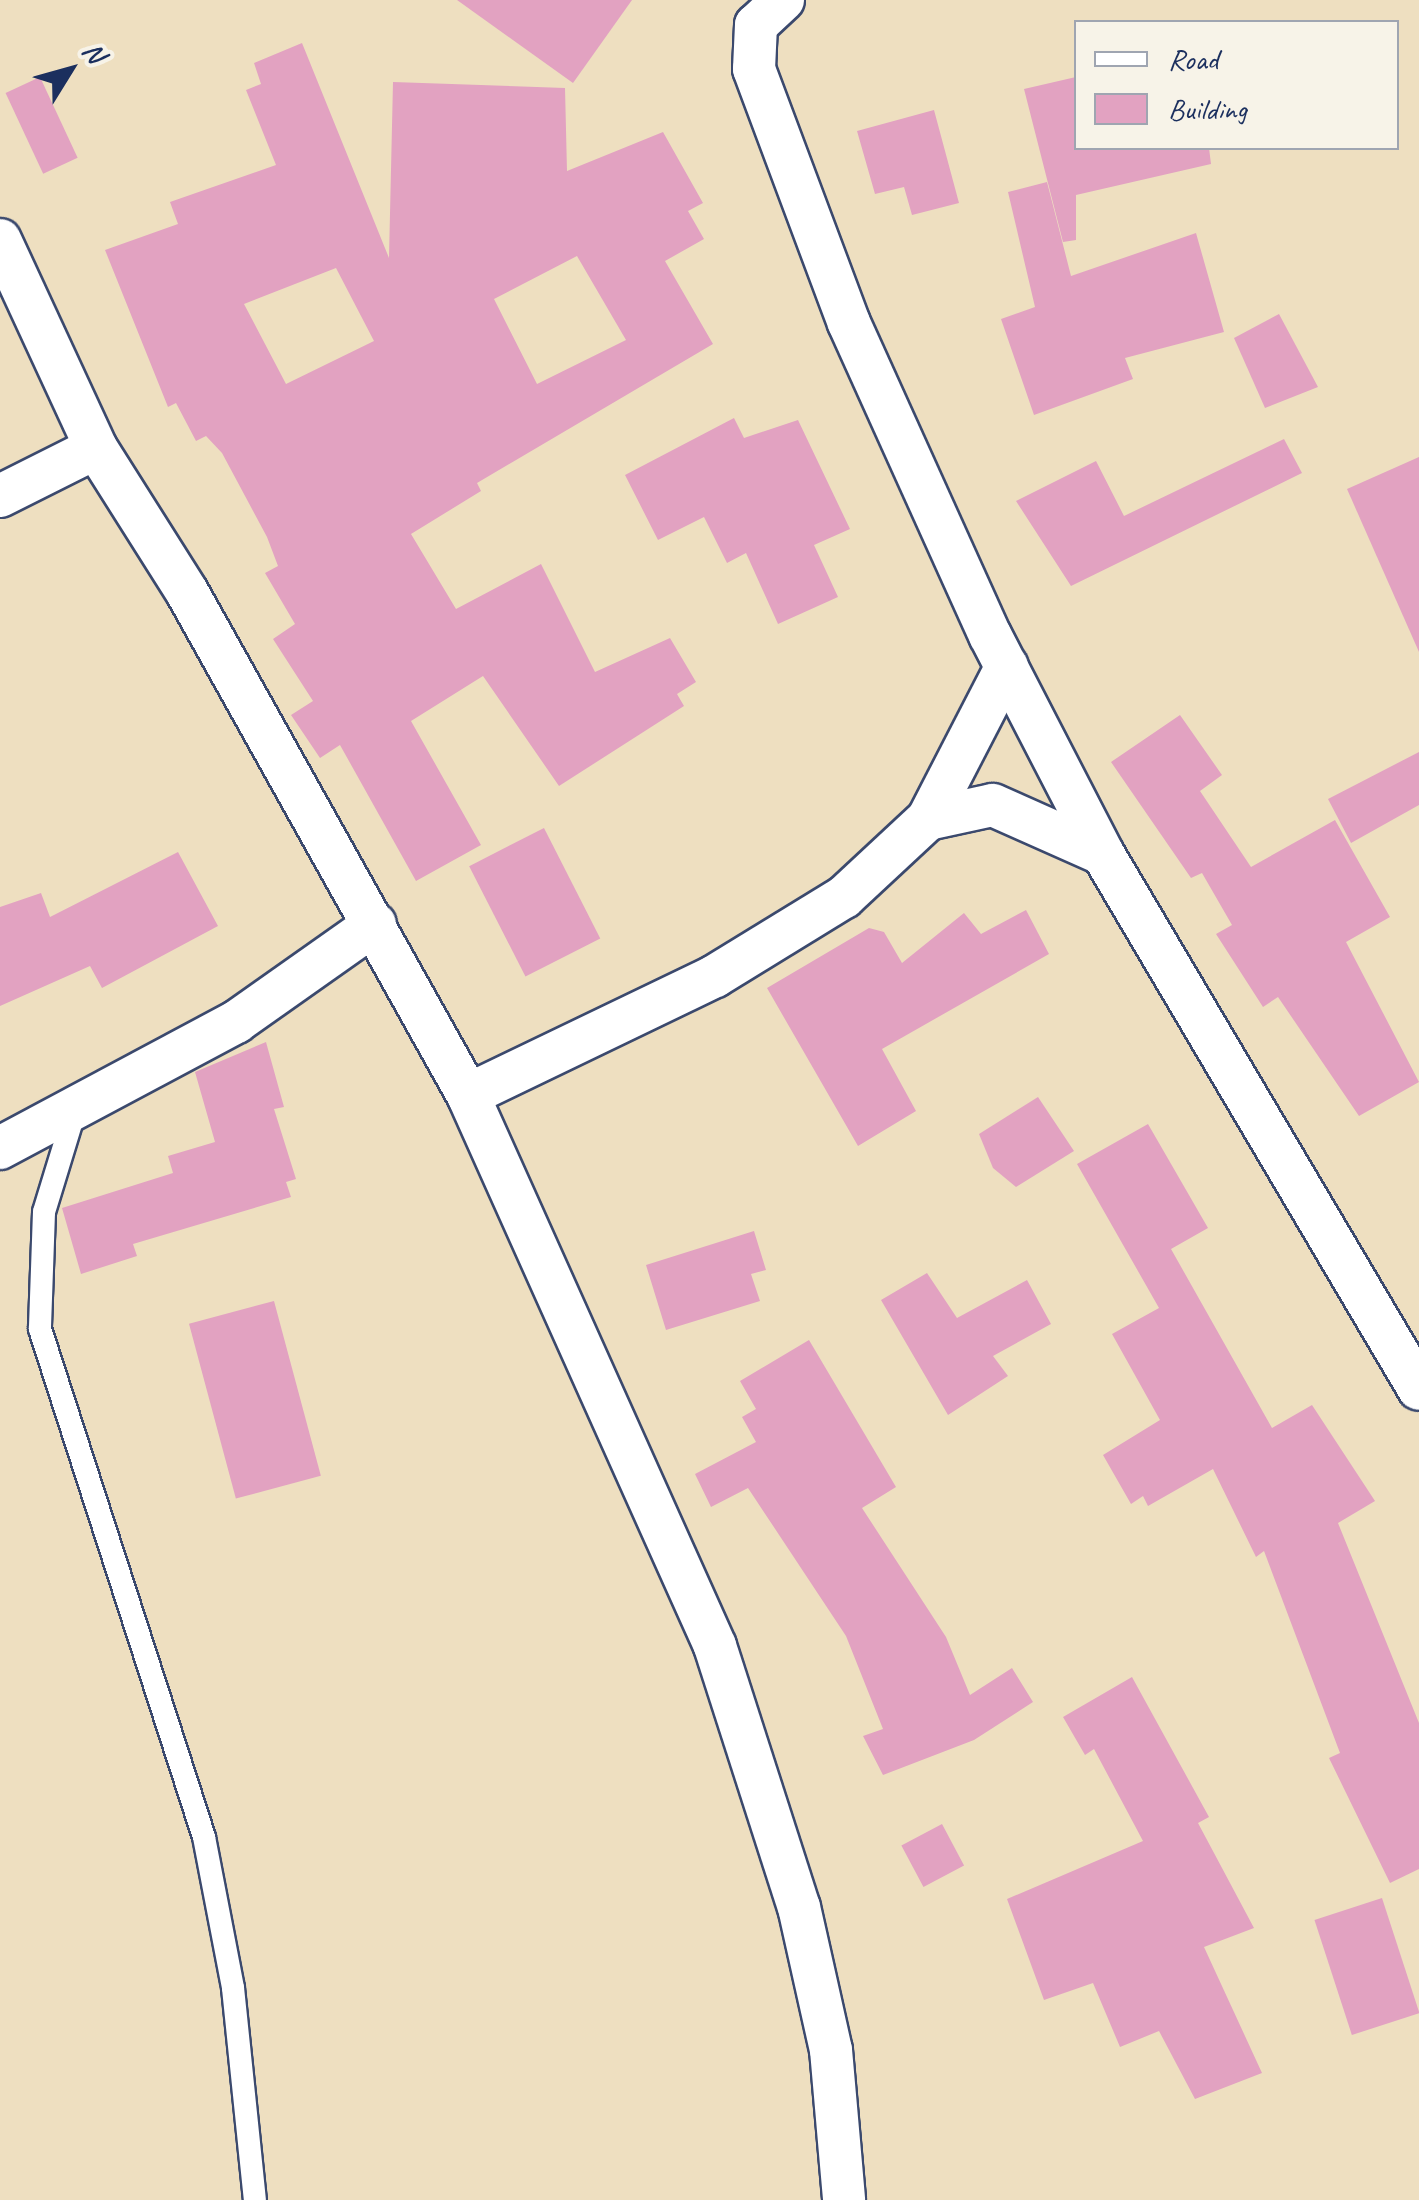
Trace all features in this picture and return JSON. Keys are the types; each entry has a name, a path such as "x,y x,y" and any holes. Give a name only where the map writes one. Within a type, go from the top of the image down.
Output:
{"street":[{"path":"782,0 756,25 754,68 849,322 1007,666 1103,854 1419,1388"},
{"path":"0,240 96,448 376,924 468,1095 715,1646 775,1820 831,2050 844,2200"},
{"path":"0,496 96,448"},
{"path":"468,1095 715,976 844,897 928,819 1007,666"},
{"path":"928,819 992,805 1103,854"},
{"path":"0,1148 73,1117 236,1022 376,924"}],"lane":[{"path":"73,1117 44,1212 40,1330 204,1838 233,1988 255,2200"}],"building":[{"path":"457,0 632,0 573,83"},
{"path":"302,43 389,258 393,82 565,88 567,171 663,132 703,203 688,211 704,239 665,261 713,344 477,483 481,491 411,534 456,609 541,564 595,672 670,638 696,682 677,694 684,706 559,786 483,676 411,721 481,845 416,881 340,745 320,758 291,715 313,701 273,639 295,624 265,573 278,566 267,537 222,453 206,436 196,441 176,403 168,407 105,250 178,224 170,202 276,165 246,90 261,84 254,63","holes":["577,256 626,340 537,384 494,299","336,268 374,341 286,384 244,304"]},
{"path":"40,77 78,158 43,174 6,93"},
{"path":"1074,77 1074,150 1209,150 1211,164 1076,195 1076,240 1063,242 1024,89"},
{"path":"934,110 959,203 912,215 904,187 875,194 857,131"},
{"path":"1047,182 1071,276 1196,233 1224,332 1125,358 1133,379 1034,415 1001,319 1035,307 1008,192"},
{"path":"1279,314 1318,387 1265,408 1234,338"},
{"path":"734,418 744,438 798,420 850,529 814,545 838,597 778,624 746,553 727,563 704,517 658,540 625,475"},
{"path":"1284,439 1302,473 1071,586 1016,501 1096,461 1124,516"},
{"path":"1419,457 1419,652 1347,489"},
{"path":"1180,715 1222,775 1200,791 1251,867 1335,820 1390,917 1346,942 1419,1082 1359,1116 1278,997 1263,1007 1216,934 1232,925 1202,873 1191,878 1111,762"},
{"path":"1419,752 1419,805 1351,843 1328,799"},
{"path":"544,828 600,938 525,977 469,866"},
{"path":"178,852 218,926 102,988 90,966 0,1006 0,907 41,893 50,917"},
{"path":"1026,910 1049,954 882,1049 916,1111 858,1146 767,988 869,928 884,932 902,963 964,913 981,934"},
{"path":"266,1042 284,1107 274,1109 296,1179 286,1182 291,1197 133,1244 137,1256 81,1274 62,1208 173,1173 168,1156 215,1142 195,1072"},
{"path":"1038,1097 1074,1151 1016,1187 993,1168 979,1134"},
{"path":"1148,1124 1208,1228 1171,1249 1272,1428 1312,1405 1375,1501 1338,1523 1419,1723 1419,1869 1390,1883 1329,1758 1340,1753 1264,1551 1256,1557 1213,1469 1148,1506 1143,1496 1131,1504 1103,1455 1160,1420 1112,1334 1159,1308 1077,1164"},
{"path":"754,1231 766,1270 751,1274 760,1301 666,1330 646,1265"},
{"path":"927,1273 957,1318 1027,1280 1051,1324 993,1356 1008,1376 948,1415 881,1300"},
{"path":"274,1301 321,1476 236,1499 189,1324"},
{"path":"809,1340 896,1487 862,1508 946,1637 970,1695 1012,1668 1033,1702 974,1740 883,1775 863,1736 883,1729 846,1636 748,1488 711,1507 695,1474 756,1442 742,1417 756,1409 740,1381"},
{"path":"1132,1677 1209,1817 1198,1823 1254,1928 1204,1947 1262,2073 1195,2099 1159,2031 1120,2047 1093,1983 1044,2000 1007,1899 1143,1841 1094,1749 1085,1755 1063,1717"},
{"path":"942,1824 964,1865 923,1887 901,1846"},
{"path":"1382,1898 1419,2013 1352,2035 1314,1920"}]}
